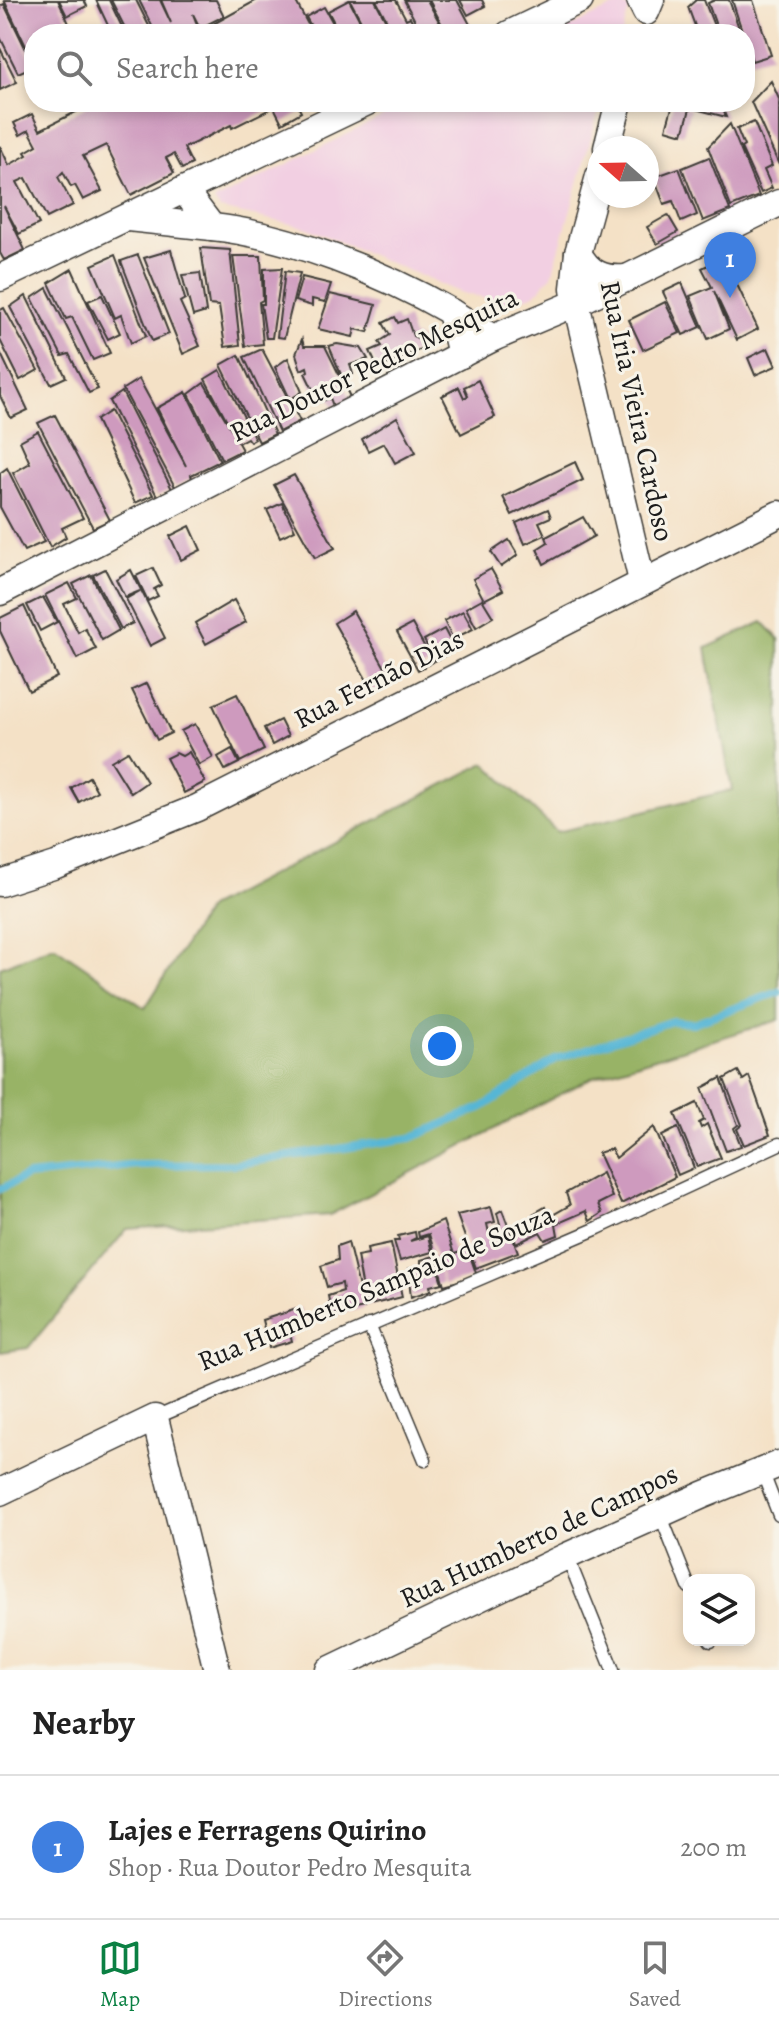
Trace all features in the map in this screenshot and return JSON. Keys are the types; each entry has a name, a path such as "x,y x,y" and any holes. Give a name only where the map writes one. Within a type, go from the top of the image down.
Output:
{"street":[{"path":"530,24 580,0"},
{"path":"0,278 346,112"},
{"path":"610,136 616,112"},
{"path":"184,190 212,227"},
{"name":"Rua Doutor Pedro Mesquita","path":"0,592 493,338 576,303 779,203"},
{"name":"Rua Iria Vieira Cardoso","path":"590,208 578,253 574,288 576,303 642,581"},
{"path":"128,218 235,229 307,248 419,293 493,338"},
{"name":"Rua Iria Vieira Cardoso","path":"578,253 591,271 601,277 627,278"},
{"path":"451,312 461,355"},
{"name":"Rua Fernão Dias","path":"0,883 56,865 197,808 779,514"},
{"path":"155,1418 217,1670"},
{"name":"Rua Humberto Sampaio de Souza","path":"0,1492 155,1418"},
{"name":"Rua Humberto de Campos","path":"329,1670 369,1662 567,1556 770,1468"}],"lane":[{"name":"Rua Humberto Sampaio de Souza","path":"155,1418 598,1228 779,1144"},
{"path":"369,1325 425,1460"},
{"path":"770,1468 779,1515"},
{"path":"660,1514 684,1574"},
{"path":"567,1556 613,1670"}],"shaded area":[{"path":"620,4 629,9 625,24 577,24"},
{"path":"391,112 598,112 591,136 587,136 587,151 552,275 535,294 507,304 459,292 305,227 220,209 214,201"}],"green space":[{"path":"763,622 779,639 779,1020 593,1077 330,1215 127,1229 28,1348 0,1352 0,967 54,946 145,1008 208,908 485,763 557,832 732,790 706,648"}],"building":[{"path":"4,0 58,0 69,24 24,24 24,42"},
{"path":"59,0 84,0 87,6 67,16"},
{"path":"96,0 109,0 121,24 107,24"},
{"path":"111,0 136,0 148,24 123,24"},
{"path":"139,0 160,0 171,23 161,0 216,0 224,16 208,24 198,24 193,14 197,24 151,24"},
{"path":"257,0 295,0 308,24 213,24"},
{"path":"349,0 362,24 335,24 328,11"},
{"path":"350,0 375,0 388,24 363,24"},
{"path":"376,0 396,0 406,19 410,17 414,24 389,24"},
{"path":"404,0 427,0 440,24 417,24"},
{"path":"429,0 457,0 470,24 442,24"},
{"path":"460,0 482,0 485,6 468,15"},
{"path":"696,0 704,0 713,24 694,24 688,7"},
{"path":"729,0 737,24 715,24 708,3"},
{"path":"732,0 753,0 771,55 755,60 755,24 740,24"},
{"path":"4,4 24,45 24,70 18,73 0,37 0,6"},
{"path":"324,7 333,24 310,24 306,17"},
{"path":"0,48 17,82 0,90"},
{"path":"771,81 779,99 779,165 755,111 755,98"},
{"path":"76,112 264,112 184,148 192,164 182,169 174,154 166,158 174,173 131,195 106,145 83,156 102,191 83,200 63,172 58,177 73,205 47,218 26,178 17,182 39,224 19,234 4,206 25,250 4,260 0,253 0,146 9,165 37,145 29,130 20,135 14,123 32,114 40,130"},
{"path":"276,112 301,112 282,123"},
{"path":"671,112 689,112 683,134 666,129"},
{"path":"707,112 724,112 726,117"},
{"path":"754,122 772,166 764,170 772,188 761,193 741,148 744,146 737,129"},
{"path":"730,124 759,196 731,207 708,147"},
{"path":"709,157 730,210 703,221 682,168"},
{"path":"679,168 697,215 681,222 673,201 664,204 659,190 659,175"},
{"path":"668,215 678,232 657,244 647,227"},
{"path":"201,248 230,250 240,345 225,347 219,306 209,305"},
{"path":"171,250 185,299 180,302 200,346 183,354 144,258"},
{"path":"115,255 146,336 131,343 121,315 115,318 92,265"},
{"path":"138,255 169,334 152,341 121,261"},
{"path":"233,256 261,256 263,300 259,302 263,344 245,346"},
{"path":"724,257 758,329 737,340 714,291 729,329 708,339 690,296 712,287 702,268"},
{"path":"282,268 272,338 266,338 261,304 264,304 264,269"},
{"path":"72,269 110,353 93,360 72,317 66,319 49,283"},
{"path":"285,271 300,273 284,338 277,337"},
{"path":"200,273 206,312 193,316 182,275"},
{"path":"302,277 331,284 325,302 312,299 312,306 295,301"},
{"path":"682,283 701,327 683,335 663,292"},
{"path":"47,288 98,389 89,393 69,354 62,356 32,298"},
{"path":"330,294 376,305 368,332 355,329 353,337 318,329"},
{"path":"102,295 120,333 108,339 88,301"},
{"path":"26,296 66,377 51,384 10,307"},
{"path":"665,302 680,333 643,350 629,320"},
{"path":"4,308 38,370 20,380 0,340 0,310"},
{"path":"395,317 398,323 407,319 413,336 422,340 425,347 378,369 370,351 382,346 379,342 390,335 383,323"},
{"path":"302,339 304,346 325,346 351,399 333,406 330,398 319,402 305,373 307,367 301,370 296,354"},
{"path":"337,344 361,348 368,359 350,365 353,374 342,377 329,346"},
{"path":"768,348 776,366 755,375 748,358"},
{"path":"262,349 300,421 279,432 244,357"},
{"path":"0,352 28,410 11,418 0,396"},
{"path":"239,355 275,434 259,442 221,365"},
{"path":"288,358 302,392 290,399 275,367"},
{"path":"220,370 255,439 250,442 247,438 238,443 242,450 222,460 189,394 204,383 232,430 205,379"},
{"path":"139,379 186,466 157,408 186,392 220,461 175,487 123,389"},
{"path":"478,380 495,417 461,434 442,396 459,387 464,398 468,396 464,387"},
{"path":"122,392 172,489 157,496 109,401"},
{"path":"110,411 153,495 135,503 96,420"},
{"path":"55,415 110,520 93,528 38,423"},
{"path":"397,417 416,452 395,463 384,443 368,451 362,439"},
{"path":"38,431 83,518 62,528 66,537 50,547 13,473 30,463 20,441"},
{"path":"575,462 583,480 512,515 503,497"},
{"path":"7,468 44,542 24,551 0,507 0,473"},
{"path":"294,475 335,548 315,558 274,485"},
{"path":"282,503 295,530 280,537 267,510"},
{"path":"548,509 551,517 539,522 545,535 525,544 516,523"},
{"path":"583,517 594,536 544,564 537,549 548,542 546,537"},
{"path":"190,526 201,550 181,560 170,536"},
{"path":"509,540 518,555 501,567 491,552"},
{"path":"153,568 161,585 154,589 158,596 148,601 136,576"},
{"path":"105,569 133,623 121,629 93,575"},
{"path":"491,569 503,590 484,600 473,579"},
{"path":"131,570 165,638 150,646 126,599 140,591 125,597 116,579"},
{"path":"91,575 119,630 102,640 73,584"},
{"path":"69,583 77,598 64,604 78,632 85,628 96,649 77,659 45,595"},
{"path":"43,597 57,622 40,631 27,605"},
{"path":"482,599 493,617 476,627 466,608"},
{"path":"234,600 246,622 206,644 195,623"},
{"path":"24,606 57,677 29,691 0,631 0,618"},
{"path":"353,611 392,680 373,691 334,623"},
{"path":"463,611 473,629 453,639 444,621"},
{"path":"412,624 433,662 418,670 397,632"},
{"path":"444,629 455,650 435,661 424,640"},
{"path":"147,683 171,733 157,740 132,690"},
{"path":"237,694 264,750 240,762 213,705"},
{"path":"280,720 288,736 272,745 264,728"},
{"path":"195,724 213,757 199,765 181,731"},
{"path":"232,749 239,763 225,770 218,757"},
{"path":"128,751 147,782 131,793 111,761"},
{"path":"189,752 205,782 184,793 166,758"},
{"path":"89,777 97,791 79,802 71,788"},
{"path":"738,1071 743,1080 749,1076 770,1135 744,1145 737,1129 742,1125 724,1079"},
{"path":"721,1078 738,1125 734,1128 741,1146 726,1151 702,1088"},
{"path":"697,1103 704,1120 699,1123 701,1128 707,1124 721,1158 697,1167 675,1114"},
{"path":"654,1127 675,1177 621,1204 598,1153 611,1149 616,1158"},
{"path":"678,1128 694,1168 678,1175 662,1136"},
{"path":"602,1173 612,1197 598,1204 602,1213 590,1221 586,1211 556,1224 558,1235 545,1240 540,1232 516,1244 512,1229 535,1222 533,1214 545,1207 549,1217 570,1205 566,1193"},
{"path":"491,1207 495,1222 487,1224 489,1233 495,1232 493,1228 500,1224 497,1213 502,1210 518,1252 476,1268 457,1215"},
{"path":"443,1221 454,1254 468,1250 477,1276 444,1285 429,1234 419,1237 418,1232"},
{"path":"415,1232 416,1238 410,1241 428,1236 432,1252 400,1261 394,1241 399,1241 398,1236"},
{"path":"348,1242 364,1308 332,1315 328,1296 343,1291 342,1283 327,1287 321,1266 338,1260 337,1246"},
{"path":"391,1243 402,1297 366,1306 357,1256 368,1254 367,1248"},
{"path":"434,1256 442,1283 411,1297 408,1269 421,1266 421,1260"},
{"path":"300,1308 306,1329 290,1333 292,1341 269,1348 262,1320"}],"waterway":[{"path":"0,1189 27,1176 138,1165 236,1164 411,1138 483,1107 556,1059 672,1021 693,1023 779,992"}],"place":[{"name":"Lajes e Ferragens Quirino","path":"730,298"}]}
